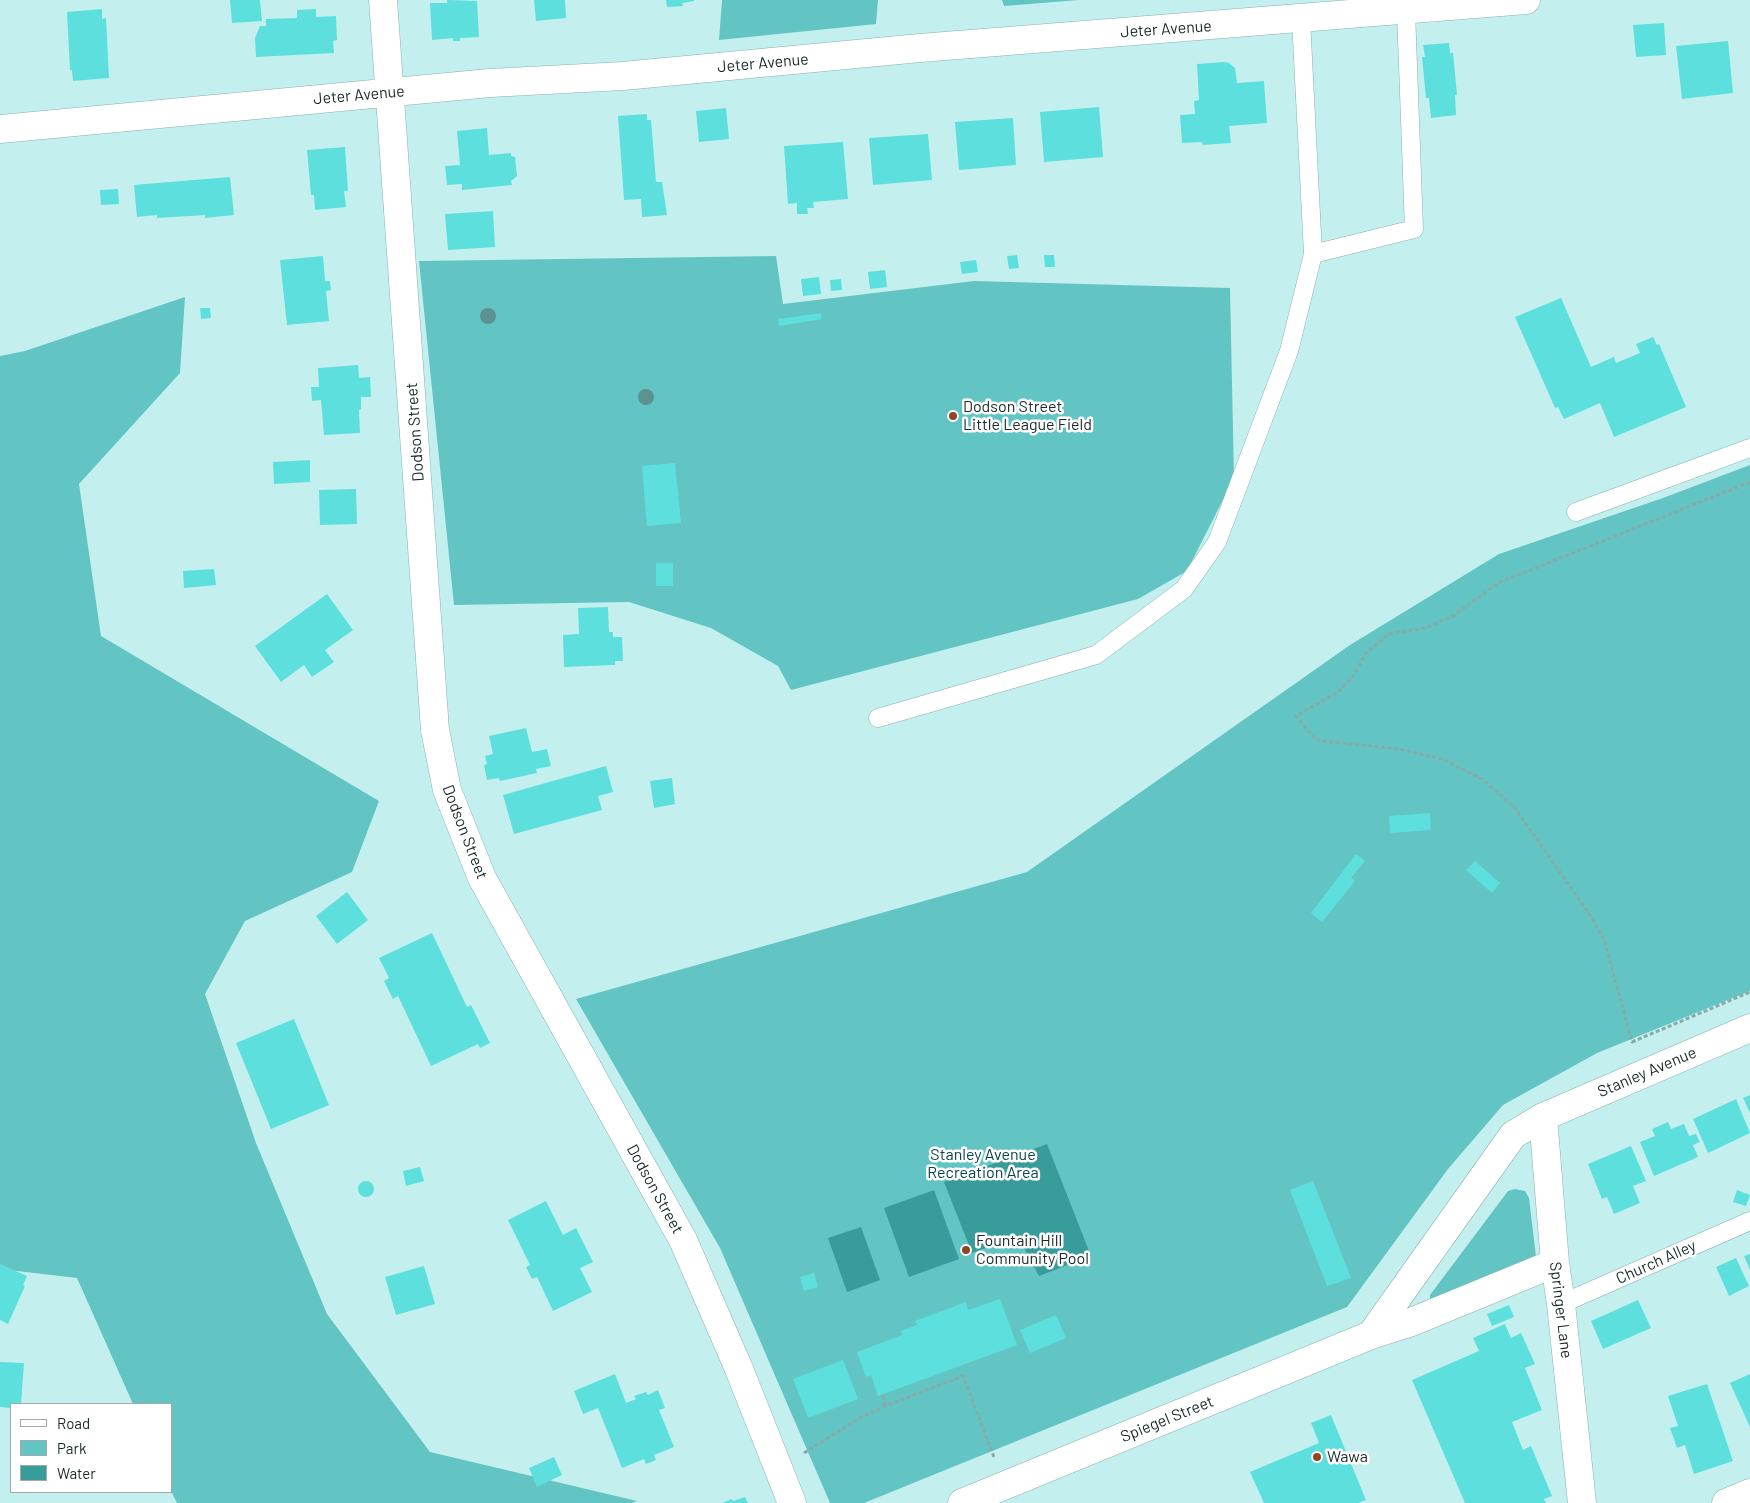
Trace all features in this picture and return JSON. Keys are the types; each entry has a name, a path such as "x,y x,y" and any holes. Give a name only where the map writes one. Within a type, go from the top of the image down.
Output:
{"street":[{"name":"Dodson Street","path":"383,0 435,730 447,790 486,886 683,1240 739,1368 792,1503"},
{"name":"Jeter Avenue","path":"0,129 490,82 623,76 920,48 1526,0"},
{"name":"Stanley Avenue","path":"1543,1117 1750,1028"},
{"name":"Springer Lane","path":"1543,1117 1554,1263 1561,1304 1582,1503"},
{"path":"1371,1335 1514,1135 1543,1117"},
{"name":"Spiegel Street","path":"962,1503 1371,1335 1409,1323 1554,1263"},
{"path":"1726,1503 1750,1493"}],"lane":[{"path":"1313,254 1414,229 1406,11"},
{"path":"878,718 1096,655 1184,589 1217,542 1289,351 1313,254 1302,19"},
{"path":"1576,512 1750,448"},
{"name":"Church Alley","path":"1561,1304 1750,1221"}],"path":[{"path":"1750,482 1498,583 1452,616 1425,628 1389,634 1366,653 1353,678 1338,692 1296,716 1316,740 1398,748 1442,759 1482,779 1514,807 1588,912 1604,939 1632,1042 1750,992"},
{"path":"804,1453 858,1419 963,1376 994,1458"},
{"path":"883,1395 886,1406"}],"green space":[{"path":"722,0 878,0 876,24 719,40"},
{"path":"1002,0 1079,0 1004,6"},
{"path":"776,256 783,304 974,281 1230,288 1234,478 1187,571 1138,599 791,690 778,666 711,628 629,602 454,605 419,261"},
{"path":"185,297 180,373 79,484 101,636 379,801 352,872 245,921 205,994 256,1143 327,1314 430,1452 637,1501 632,1503 177,1503 172,1493 172,1403 133,1403 77,1278 0,1269 0,356 25,351"},
{"name":"Stanley Avenue Recreation Area","path":"1750,465 1750,991 1597,1053 1503,1105 1448,1169 1347,1307 864,1503 830,1503 720,1248 576,999 1027,872 1350,645 1499,554 1663,498"},
{"path":"1515,1189 1525,1191 1529,1198 1536,1257 1430,1300 1430,1295 1508,1191"}],"water":[{"path":"1047,1144 1091,1256 1039,1276 1018,1236 972,1253 944,1182"},
{"path":"934,1190 959,1259 909,1277 884,1208"},
{"path":"861,1227 880,1280 847,1292 828,1238"}],"building":[{"path":"230,0 260,0 262,21 232,23"},
{"path":"447,0 477,1 479,37 460,38 460,41 453,41 453,38 432,40 430,3 447,3"},
{"path":"534,0 565,0 566,18 536,21"},
{"path":"666,0 694,1 682,3 683,6 667,7"},
{"path":"102,9 102,19 106,18 109,78 73,81 72,70 70,70 67,12"},
{"path":"316,9 316,17 336,16 337,40 333,41 334,53 256,57 255,38 260,26 266,26 266,19 297,18 297,10"},
{"path":"1664,23 1666,55 1636,57 1633,25"},
{"path":"1728,41 1733,93 1682,99 1676,46"},
{"path":"1449,43 1450,53 1453,53 1457,95 1455,95 1456,115 1431,118 1429,98 1426,98 1422,57 1425,57 1423,45"},
{"path":"1229,63 1235,68 1237,83 1264,81 1267,123 1229,126 1231,143 1203,145 1202,142 1182,143 1180,115 1195,114 1194,101 1199,100 1197,64"},
{"path":"1099,107 1103,157 1044,162 1040,112"},
{"path":"726,108 729,139 699,142 696,111"},
{"path":"647,114 647,120 651,120 656,182 662,182 667,215 642,217 641,199 624,200 618,116"},
{"path":"1013,118 1016,165 959,170 955,122"},
{"path":"487,128 489,155 511,153 511,156 515,157 517,176 511,181 512,185 462,190 462,184 447,185 445,166 460,165 457,131"},
{"path":"928,134 932,180 873,185 869,138"},
{"path":"843,142 848,199 813,202 814,208 807,208 808,214 797,214 797,203 788,204 784,146"},
{"path":"345,147 348,191 344,191 346,207 315,210 314,195 311,195 307,150"},
{"path":"230,177 234,215 205,218 205,215 157,218 157,215 137,217 134,185"},
{"path":"118,189 119,204 101,205 100,190"},
{"path":"493,211 495,247 448,250 445,214"},
{"path":"1017,255 1019,268 1009,269 1007,256"},
{"path":"1044,255 1054,255 1055,267 1045,267"},
{"path":"323,256 325,281 330,281 331,290 326,291 329,321 287,325 280,260"},
{"path":"976,260 978,272 962,274 960,262"},
{"path":"885,270 887,287 870,289 868,272"},
{"path":"819,277 821,294 803,296 801,279"},
{"path":"841,279 842,290 831,291 830,280"},
{"path":"1561,298 1591,367 1614,357 1616,363 1640,353 1636,344 1653,337 1657,345 1659,344 1686,407 1614,437 1600,403 1564,419 1558,407 1555,408 1515,317"},
{"path":"200,308 210,308 211,318 201,319"},
{"path":"821,313 822,319 779,326 778,319"},
{"path":"358,365 359,378 370,377 371,397 361,397 361,409 359,410 360,433 324,435 321,400 312,401 311,387 319,387 318,368"},
{"path":"310,460 310,482 274,484 273,462"},
{"path":"675,463 681,523 647,526 642,466"},
{"path":"356,489 357,524 320,525 319,490"},
{"path":"656,563 673,563 673,586 656,586"},
{"path":"214,569 216,585 184,588 183,571"},
{"path":"327,594 353,630 325,650 334,662 312,677 304,665 281,682 255,646"},
{"path":"608,607 609,632 613,632 613,637 622,637 623,661 615,661 615,665 564,667 563,635 579,634 578,608"},
{"path":"526,728 532,752 547,749 551,766 536,769 537,773 500,781 499,778 487,780 484,765 487,764 485,756 493,754 489,736"},
{"path":"606,766 613,792 598,796 602,810 514,834 503,795"},
{"path":"672,778 675,804 654,808 650,781"},
{"path":"1430,813 1431,830 1390,833 1389,816"},
{"path":"1356,854 1365,861 1351,878 1355,881 1322,922 1311,913"},
{"path":"1475,861 1500,883 1492,893 1466,870"},
{"path":"347,892 368,920 337,944 316,916"},
{"path":"432,933 467,1007 471,1005 490,1043 480,1048 478,1044 431,1066 398,996 393,999 384,981 389,978 379,958"},
{"path":"294,1019 329,1105 271,1129 236,1043"},
{"path":"1750,1095 1750,1113 1743,1098"},
{"path":"1736,1099 1750,1133 1708,1153 1693,1119"},
{"path":"1668,1122 1671,1129 1684,1124 1689,1136 1696,1134 1700,1142 1693,1145 1698,1157 1654,1176 1640,1142 1655,1136 1652,1129"},
{"path":"1631,1146 1646,1181 1633,1186 1640,1203 1614,1214 1607,1197 1602,1199 1588,1164"},
{"path":"420,1167 424,1181 406,1186 403,1171"},
{"path":"366,1181 372,1183 374,1189 372,1195 366,1197 360,1195 358,1189 360,1183"},
{"path":"1313,1181 1351,1278 1327,1286 1290,1190"},
{"path":"1737,1190 1750,1195 1746,1206 1733,1202"},
{"path":"546,1201 563,1235 576,1228 593,1262 580,1268 592,1292 553,1311 537,1277 532,1279 526,1267 530,1265 508,1220"},
{"path":"1750,1254 1750,1270 1744,1256"},
{"path":"1736,1258 1749,1286 1729,1296 1716,1267"},
{"path":"0,1264 27,1276 23,1285 25,1286 8,1324 0,1320"},
{"path":"424,1266 435,1304 396,1315 385,1277"},
{"path":"814,1273 818,1287 804,1291 800,1277"},
{"path":"1000,1299 1017,1345 878,1396 871,1375 866,1377 857,1352 902,1335 901,1331 917,1325 915,1321 966,1302 968,1310"},
{"path":"1638,1300 1651,1328 1603,1349 1591,1321"},
{"path":"1509,1305 1514,1317 1492,1326 1487,1314"},
{"path":"1056,1315 1066,1338 1030,1353 1020,1330"},
{"path":"1505,1324 1511,1338 1521,1333 1535,1364 1525,1368 1542,1410 1512,1422 1523,1450 1531,1446 1552,1496 1544,1499 1546,1503 1465,1503 1412,1380 1479,1351 1473,1338"},
{"path":"843,1360 858,1399 808,1418 793,1379"},
{"path":"0,1362 24,1363 21,1403 10,1403 10,1408 0,1407"},
{"path":"615,1374 626,1403 636,1399 634,1396 646,1392 648,1395 658,1390 665,1408 659,1410 674,1447 654,1455 656,1460 646,1464 644,1459 622,1468 598,1408 583,1414 574,1391"},
{"path":"1750,1374 1750,1427 1730,1383"},
{"path":"1707,1384 1733,1461 1694,1474 1685,1445 1677,1448 1670,1428 1678,1426 1668,1396"},
{"name":"Wawa","path":"1331,1415 1366,1500 1358,1503 1264,1503 1250,1472 1319,1443 1311,1423"},
{"path":"554,1457 562,1475 537,1487 529,1468"},
{"path":"745,1497 748,1503 722,1503 732,1499 733,1501"}],"place":[{"name":"Dodson Street Little League Field","path":"953,416"},
{"name":"Fountain Hill Community Pool","path":"966,1250"},
{"name":"Wawa","path":"1317,1457"}]}
